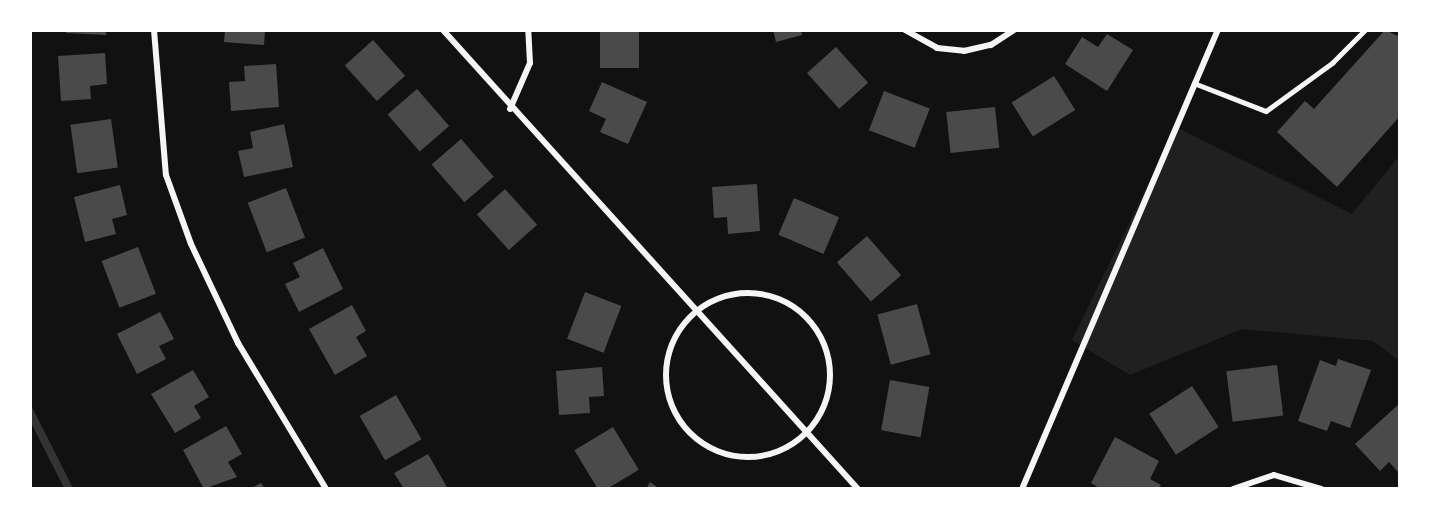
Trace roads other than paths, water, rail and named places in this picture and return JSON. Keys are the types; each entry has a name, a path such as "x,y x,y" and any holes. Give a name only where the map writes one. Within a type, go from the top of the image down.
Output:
{"street":[{"path":"154,30 166,175 191,244 237,343 326,489"},
{"path":"443,30 510,109 694,313 805,435 858,489"},
{"path":"510,109 530,63 528,30"},
{"path":"905,30 937,48 964,51 991,45 1014,30"},
{"path":"1022,489 1218,30"},
{"path":"764,295 799,310 818,331 829,357 830,385 822,412 805,435 783,450 732,456 687,431 669,392 668,358 694,313 718,298 764,295"},
{"path":"1233,489 1274,475 1322,489"}],"lane":[{"path":"1194,82 1266,111 1332,63 1365,30"}],"waterway":[{"path":"30,412 69,489"}]}
